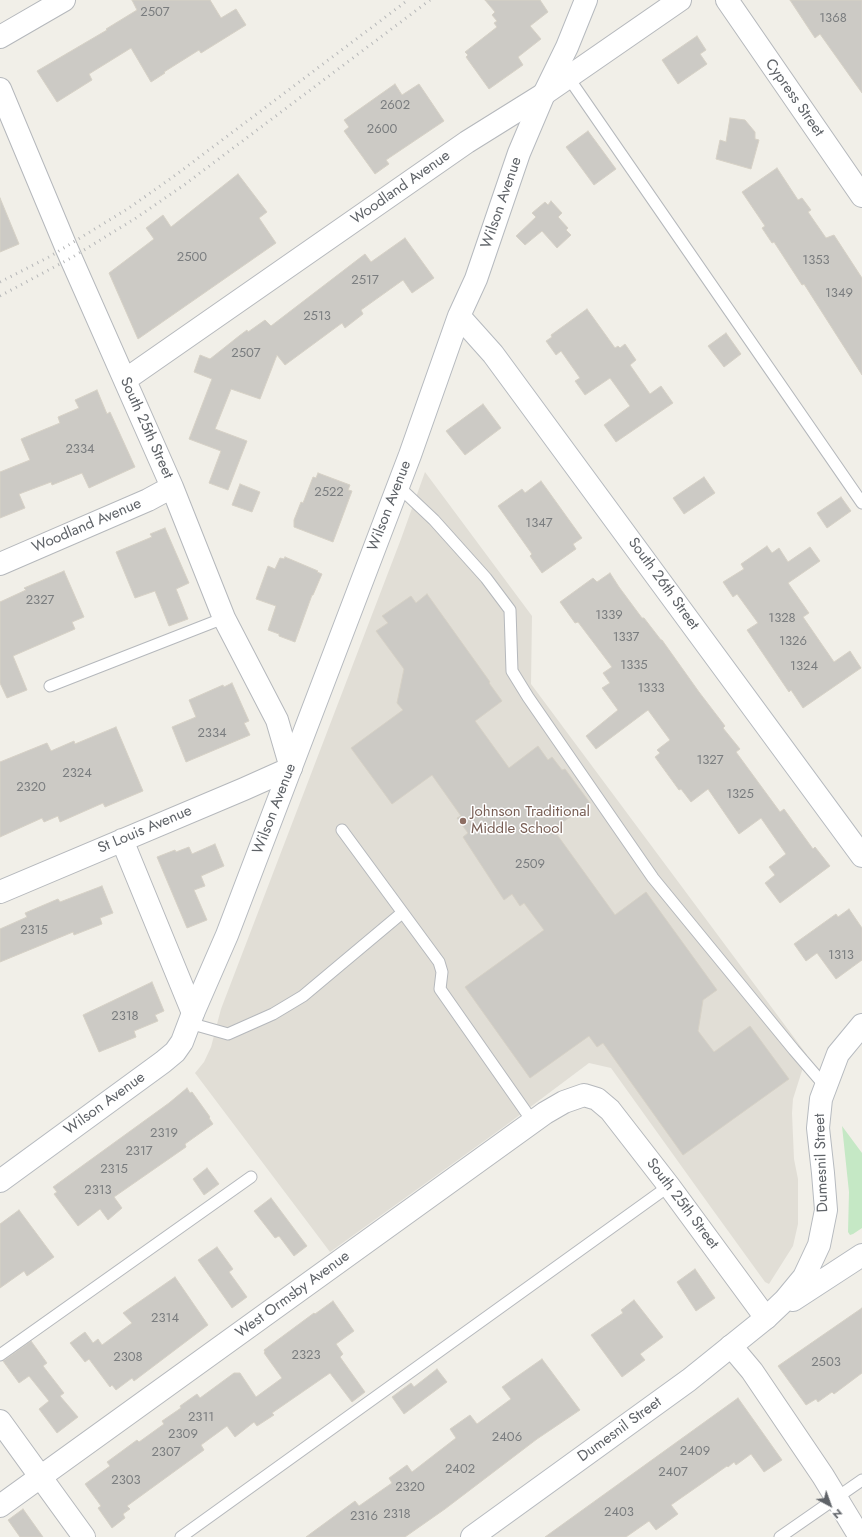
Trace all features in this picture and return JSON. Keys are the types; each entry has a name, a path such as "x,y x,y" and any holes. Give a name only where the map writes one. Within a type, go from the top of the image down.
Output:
{"street":[{"path":"0,37 64,0"},
{"name":"Wilson Avenue","path":"0,1181 175,1052 182,1042 227,935 398,486 459,316 476,279 519,153 544,94 567,48 586,0"},
{"name":"Woodland Avenue","path":"125,380 467,142 544,94 680,0"},
{"name":"Cypress Street","path":"727,0 862,196"},
{"name":"South 25th Street","path":"0,88 69,252 172,487 224,618 277,720 291,768"},
{"name":"South 26th Street","path":"459,316 494,354 862,856"},
{"name":"Woodland Avenue","path":"0,564 148,500 172,487"},
{"name":"St Louis Avenue","path":"0,892 291,768"},
{"path":"122,840 191,1018"},
{"name":"Dumesnil Street","path":"472,1537 689,1380 766,1318 785,1300 804,1277 819,1246 826,1210 818,1128 821,1099 838,1054 862,1025"},
{"name":"West Ormsby Avenue","path":"0,1506 533,1122 564,1102 584,1095 591,1096"},
{"name":"South 25th Street","path":"591,1096 598,1099 610,1110 669,1186 766,1318"},
{"name":"Dumesnil Street","path":"766,1318 862,1255"},
{"path":"731,1346 756,1378 823,1476 860,1537"},
{"path":"0,1421 84,1537"}],"lane":[{"path":"568,77 862,503"},
{"path":"398,486 434,520 486,578 510,610 512,671 528,697 653,878 825,1086"},
{"path":"50,686 224,618"},
{"path":"342,830 402,913 440,962 442,972 440,989 533,1122"},
{"path":"191,1018 228,1034 273,1014 303,996 402,913"},
{"path":"0,1355 251,1177"},
{"path":"181,1537 669,1186"},
{"path":"780,1537 862,1480"}],"shaded area":[{"name":"Johnson Traditional Middle School","path":"425,472 532,616 531,684 807,1055 793,1099 792,1113 794,1159 798,1179 798,1224 793,1246 769,1284 765,1282 611,1068 589,1063 505,1126 330,1252 195,1073 204,1062 211,1047 221,1009 401,539"}],"green space":[{"path":"842,1126 862,1153 862,1228 850,1235 848,1232 849,1192"}],"building":[{"path":"132,0 210,0 221,18 236,9 246,25 201,53 199,50 151,82 131,48 89,74 92,80 57,102 37,71 107,30 106,29 137,10"},
{"path":"485,0 540,0 548,12 530,26 541,39 518,57 523,65 489,89 466,57 468,55 465,52 497,27 494,23 497,21 492,15 495,12"},
{"path":"790,0 862,0 862,93 820,34 815,38"},
{"path":"697,36 706,50 700,54 707,64 678,84 662,60"},
{"path":"395,84 402,95 419,84 444,121 386,160 389,164 375,174 344,131 349,127 344,120"},
{"path":"730,118 745,120 755,132 755,139 759,140 751,169 716,159 720,140 726,142"},
{"path":"588,131 616,169 594,185 566,147"},
{"path":"777,168 798,200 802,198 811,210 808,212 826,238 834,235 862,278 862,375 804,284 802,285 774,242 772,243 762,228 765,226 742,192"},
{"path":"238,174 267,212 259,218 276,243 138,339 109,273 154,239 146,228 163,215 171,227"},
{"path":"0,198 19,244 0,252"},
{"path":"551,201 562,213 558,217 568,228 566,230 571,235 557,248 542,231 525,245 516,236 536,217 532,213 545,202 548,205"},
{"path":"405,238 434,278 412,293 403,280 361,310 363,314 345,328 342,323 285,365 277,355 260,399 231,389 215,429 247,441 228,490 209,483 221,451 189,439 212,379 194,372 200,355 210,359 247,330 248,332 265,320 271,326 365,254 371,262"},
{"path":"587,309 615,348 618,346 620,348 625,344 636,360 630,365 650,394 661,386 673,403 616,442 604,425 630,406 610,378 585,395 575,381 580,378 561,351 556,355 546,341 552,337 551,335"},
{"path":"726,333 741,354 724,367 708,346"},
{"path":"97,390 107,414 110,412 135,467 89,488 82,473 52,485 51,482 19,494 25,508 0,518 0,472 30,460 21,439 60,423 58,417 79,408 75,400"},
{"path":"483,404 501,428 465,455 446,431"},
{"path":"318,473 350,485 348,490 352,491 333,542 294,527 294,520 301,502 303,503 313,477 316,478"},
{"path":"704,477 715,493 684,514 673,498"},
{"path":"541,481 582,538 573,544 576,549 542,573 530,556 532,554 498,506 522,489 525,493"},
{"path":"240,484 260,492 252,512 232,505"},
{"path":"841,497 851,511 827,528 817,513"},
{"path":"165,528 189,583 176,589 188,619 169,626 155,591 135,598 116,552 152,537 150,534"},
{"path":"767,546 772,553 779,548 788,562 810,547 820,561 788,583 809,613 803,617 834,662 850,651 861,668 803,708 791,690 789,692 747,630 758,623 737,594 733,597 723,582 744,569 741,564"},
{"path":"285,557 322,574 312,595 295,642 268,630 276,606 256,599 268,566 275,569 280,558 284,559"},
{"path":"64,571 84,617 72,622 75,629 13,656 27,690 7,698 0,683 0,602 26,590 24,588"},
{"path":"610,573 642,618 644,618 662,640 725,726 723,728 740,749 736,752 780,812 784,809 813,849 815,847 830,866 780,903 765,883 775,875 769,867 786,854 761,818 739,834 708,789 691,802 681,789 679,790 655,757 660,753 657,750 670,740 648,710 596,749 586,736 618,710 602,688 610,683 603,673 612,667 578,622 575,623 560,602 593,578 597,582"},
{"path":"427,594 502,701 475,721 509,768 538,746 548,760 552,757 562,770 565,769 590,803 553,829 615,915 646,892 717,990 703,1000 698,1031 714,1052 750,1026 789,1079 683,1155 603,1043 597,1047 589,1036 530,1078 465,987 544,930 524,903 520,906 512,894 504,900 463,837 468,833 457,818 461,816 432,775 392,804 351,748 403,710 397,703 404,669 376,631 388,623 382,616 411,596 416,603"},
{"path":"232,683 249,721 244,723 250,735 186,762 172,727 196,717 189,700 223,685 224,687"},
{"path":"116,727 143,791 105,807 103,803 60,822 58,816 44,822 42,818 0,837 0,762 47,743 51,751 74,741 75,744"},
{"path":"215,844 224,866 201,876 205,886 194,890 207,920 187,928 157,857 175,850 176,852 189,847 192,854"},
{"path":"102,886 113,913 100,918 102,924 74,935 73,932 0,962 0,929 27,917 25,913 58,899 60,902"},
{"path":"849,909 862,928 862,960 836,979 817,953 806,961 794,944 836,914 838,917"},
{"path":"152,982 164,1011 155,1015 158,1021 134,1031 136,1037 99,1052 83,1015"},
{"path":"187,1088 190,1093 192,1092 210,1117 209,1118 213,1124 185,1144 186,1147 114,1197 122,1208 108,1220 100,1209 78,1226 54,1194 57,1192 53,1187 169,1103"},
{"path":"207,1168 219,1184 204,1195 193,1179"},
{"path":"271,1198 307,1246 294,1256 279,1236 275,1238 254,1211"},
{"path":"19,1210 54,1257 27,1276 24,1271 0,1288 0,1224"},
{"path":"217,1247 233,1269 229,1272 247,1297 232,1308 198,1260"},
{"path":"695,1269 715,1298 696,1311 677,1282"},
{"path":"175,1277 208,1325 134,1381 132,1378 116,1390 112,1385 110,1387 89,1359 85,1362 70,1343 85,1332 93,1343 98,1339 102,1345 132,1323 123,1313"},
{"path":"634,1300 663,1337 640,1354 645,1360 622,1377 591,1335 623,1313 621,1310"},
{"path":"333,1301 354,1331 336,1344 343,1354 340,1357 365,1392 352,1402 330,1373 272,1413 274,1415 257,1426 254,1422 235,1437 227,1426 201,1445 204,1450 127,1506 130,1509 123,1514 125,1518 112,1528 98,1508 101,1506 85,1484 110,1466 107,1462 137,1440 139,1442 164,1424 162,1421 181,1408 180,1406 197,1394 200,1398 234,1373 240,1373 256,1397 282,1378 264,1353 264,1350 314,1313 315,1314"},
{"path":"862,1308 862,1373 834,1394 832,1392 818,1402 816,1399 806,1405 778,1366"},
{"path":"31,1341 47,1363 43,1366 64,1393 60,1396 78,1417 57,1433 39,1409 49,1401 29,1376 19,1383 3,1361"},
{"path":"542,1359 580,1410 537,1439 445,1509 405,1537 306,1537 355,1501 359,1506 392,1483 389,1478 407,1465 412,1472 456,1438 450,1429 470,1415 477,1424 511,1399 502,1387"},
{"path":"437,1369 447,1382 404,1414 392,1397 411,1383 414,1387"},
{"path":"738,1398 782,1460 764,1472 751,1454 736,1465 734,1462 671,1505 678,1514 656,1530 649,1521 626,1537 545,1537"},
{"path":"23,1509 43,1537 20,1537 8,1520"}],"railway":[{"path":"0,282 49,257 129,208 177,174 408,0"},
{"path":"0,296 71,258 136,218 184,185 430,0"}],"place":[{"name":"Johnson Traditional Middle School","path":"463,821"}]}
